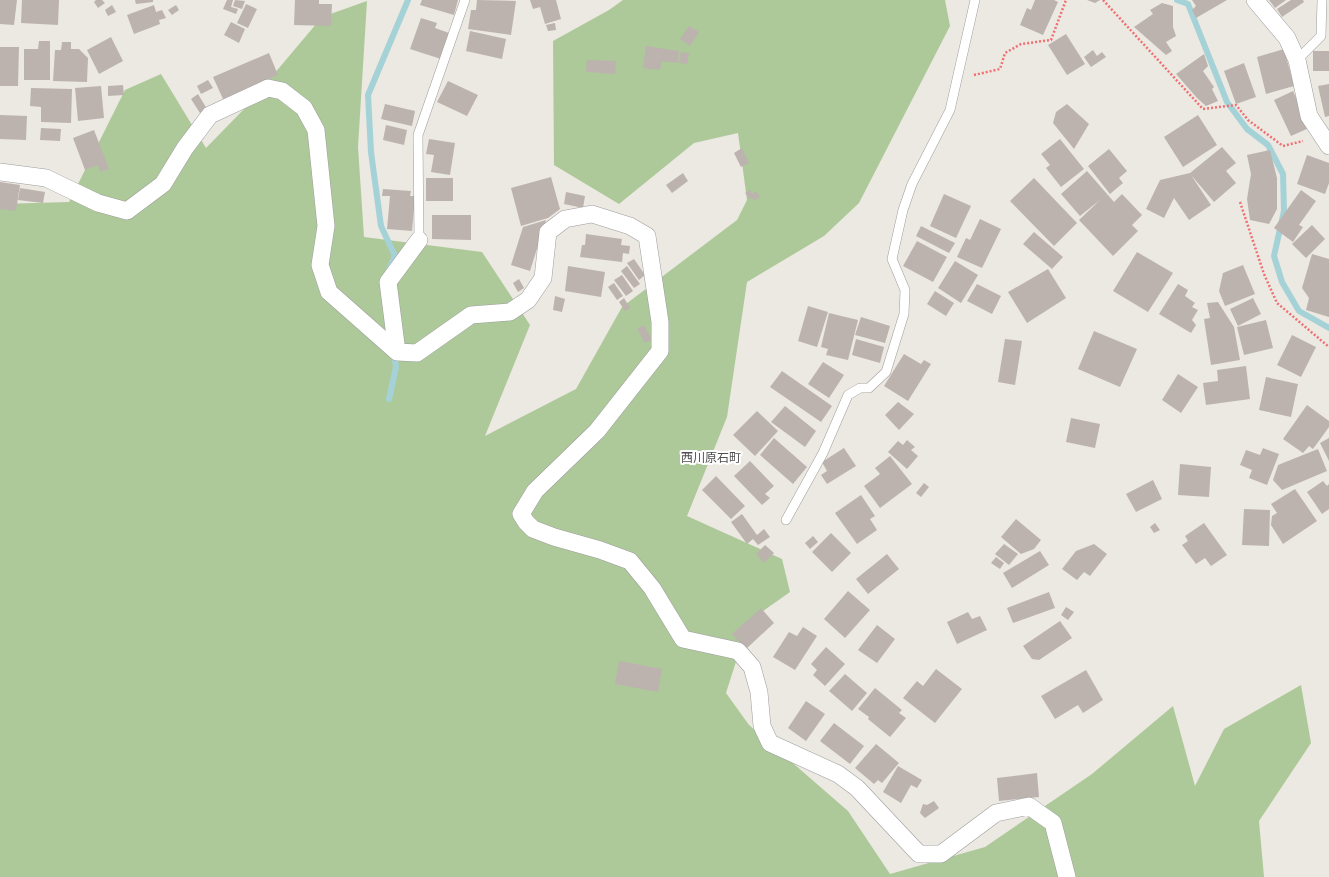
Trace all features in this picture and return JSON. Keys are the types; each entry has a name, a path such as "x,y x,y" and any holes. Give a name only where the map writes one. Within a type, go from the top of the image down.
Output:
{"street":[{"path":"1255,0 1287,38 1298,60 1309,116 1326,141"},
{"path":"0,172 46,178 98,203 127,211 163,184 185,148 210,115 268,88 282,91 304,108 316,130 326,226 320,265 329,292 397,352 417,353 471,315 510,312 528,300 543,278 548,232 565,219 592,214 630,226 647,236 660,322 660,352 597,431 535,492 521,514 526,522 533,530 600,550 630,561 652,588 682,639 738,651 752,667 759,692 762,726 770,742 838,774 857,788 919,854 941,854 996,812 1029,806 1054,822 1067,877"},
{"path":"397,352 388,282 419,240"}],"lane":[{"path":"419,240 418,135 465,0"},
{"path":"786,520 823,452 848,395 860,388 869,388 886,372 904,314 905,290 892,259 903,210 912,184 950,110 975,0"},
{"path":"1298,60 1321,36 1322,0"}],"path":[{"path":"957,80 1000,69 1005,53 1021,44 1051,40 1066,0"},
{"path":"1104,0 1203,109 1236,105 1248,120 1283,146 1326,141"},
{"path":"1240,202 1264,274 1277,303 1329,347"}],"green space":[{"path":"623,0 945,0 950,26 859,203 824,236 747,282 727,417 687,516 782,559 790,592 749,621 726,693 749,725 848,811 890,874 985,847 1092,774 1173,706 1195,786 1224,729 1301,685 1311,743 1259,821 1264,877 0,877 0,204 69,202 125,90 161,74 206,148 247,106 322,17 367,1 358,147 364,237 482,252 530,325 485,436 576,389 622,307 737,220 747,200 738,133 694,143 619,204 554,165 553,41 609,10"}],"building":[{"path":"0,0 17,0 14,25 0,24"},
{"path":"22,0 59,0 58,25 21,23"},
{"path":"96,0 102,0 105,3 98,8 94,2"},
{"path":"135,0 153,0 153,2 136,4"},
{"path":"227,0 233,0 231,7 238,9 236,14 223,9"},
{"path":"235,0 245,1 242,9 233,6"},
{"path":"295,0 319,0 319,4 332,4 331,26 294,25"},
{"path":"422,0 458,0 454,15 420,5"},
{"path":"477,0 516,1 511,35 468,29 471,10 476,10"},
{"path":"530,0 556,0 561,19 545,24 540,7 533,9"},
{"path":"1035,0 1054,0 1058,2 1043,35 1020,25 1027,8 1031,10"},
{"path":"1087,0 1100,0 1095,3"},
{"path":"1192,0 1227,0 1196,18 1192,10 1196,6"},
{"path":"1269,0 1286,0 1275,8"},
{"path":"1291,0 1303,0 1304,2 1282,17 1277,9"},
{"path":"1162,3 1173,6 1173,27 1176,36 1166,42 1172,51 1166,55 1134,27 1153,14 1150,10"},
{"path":"246,4 257,9 248,28 237,23"},
{"path":"112,5 116,12 108,16 105,10"},
{"path":"154,5 156,12 162,10 166,18 159,20 160,24 134,34 127,15"},
{"path":"176,5 179,10 172,15 168,10"},
{"path":"421,18 437,23 435,28 449,33 441,59 410,49"},
{"path":"231,22 245,29 239,43 224,35"},
{"path":"555,23 556,30 548,31 546,25"},
{"path":"689,26 699,32 690,46 680,39"},
{"path":"470,31 506,39 502,59 466,51"},
{"path":"1066,34 1085,64 1067,75 1048,45"},
{"path":"111,37 123,61 99,74 87,50"},
{"path":"39,41 50,41 50,80 24,80 24,49 38,49"},
{"path":"62,42 71,42 71,49 79,49 88,58 87,82 53,81 55,50 61,50"},
{"path":"646,46 679,51 678,63 662,61 660,70 643,68"},
{"path":"0,47 19,47 18,86 0,86"},
{"path":"1284,49 1294,86 1266,94 1257,57"},
{"path":"1093,50 1097,56 1102,52 1106,57 1091,67 1084,57"},
{"path":"1313,51 1329,51 1329,71 1313,71"},
{"path":"681,52 689,53 687,64 679,63"},
{"path":"269,53 278,75 223,99 213,77"},
{"path":"1204,54 1208,66 1203,71 1214,87 1212,89 1218,101 1206,106 1176,74"},
{"path":"587,60 616,61 615,74 586,72"},
{"path":"1244,63 1256,97 1236,104 1224,71"},
{"path":"208,80 213,88 201,94 197,86"},
{"path":"448,81 478,95 467,116 437,102"},
{"path":"1329,84 1329,116 1325,117 1318,86"},
{"path":"123,85 124,95 108,96 108,86"},
{"path":"101,86 104,118 78,121 75,88"},
{"path":"31,88 72,89 71,123 41,122 41,107 30,106"},
{"path":"1293,91 1309,128 1291,136 1274,100"},
{"path":"198,94 207,109 200,113 191,99"},
{"path":"385,104 415,111 412,126 381,119"},
{"path":"1067,104 1089,124 1074,149 1053,123 1056,112"},
{"path":"0,115 27,116 26,140 0,139"},
{"path":"1198,115 1217,145 1183,167 1164,137"},
{"path":"386,125 407,130 404,145 383,140"},
{"path":"41,128 61,129 60,141 40,140"},
{"path":"94,130 109,169 100,172 98,165 85,170 73,138"},
{"path":"429,139 455,143 450,175 431,172 434,155 426,154"},
{"path":"1060,139 1084,169 1061,187 1046,168 1050,165 1041,154"},
{"path":"1222,147 1236,163 1226,171 1236,183 1214,202 1191,175 1211,205 1189,220 1174,198 1164,218 1146,209 1160,180 1190,173"},
{"path":"742,148 749,163 741,167 734,153"},
{"path":"1109,149 1127,171 1119,178 1123,183 1110,194 1088,166"},
{"path":"1270,150 1277,178 1277,209 1269,224 1250,220 1247,199 1251,174 1247,155"},
{"path":"1307,155 1329,163 1329,183 1325,194 1297,184"},
{"path":"1087,171 1114,202 1122,194 1142,215 1132,225 1138,231 1113,256 1079,220 1100,200 1080,216 1061,194"},
{"path":"683,173 688,181 672,193 666,185"},
{"path":"551,177 560,209 548,218 521,226 511,188"},
{"path":"426,178 453,178 453,201 426,201"},
{"path":"1034,178 1077,223 1054,246 1010,201"},
{"path":"0,182 20,185 16,211 0,209"},
{"path":"20,188 45,192 43,203 18,200"},
{"path":"383,189 411,191 410,196 415,196 412,231 387,229 390,196 382,196"},
{"path":"750,190 752,194 756,191 760,197 754,201 752,198 750,199 745,193"},
{"path":"1301,190 1316,201 1299,225 1303,227 1293,242 1274,228"},
{"path":"566,192 585,196 583,208 564,204"},
{"path":"944,194 971,206 956,238 930,226"},
{"path":"432,215 471,215 471,240 432,239"},
{"path":"980,219 1001,229 982,268 957,257 966,238 970,240"},
{"path":"546,220 530,271 511,265 523,227"},
{"path":"1312,225 1325,239 1306,258 1292,244"},
{"path":"921,226 955,243 949,253 916,236"},
{"path":"1034,232 1063,257 1052,269 1023,244"},
{"path":"586,234 622,239 621,245 630,246 629,254 623,253 622,262 580,257 582,245 585,245"},
{"path":"917,241 947,257 933,282 903,266"},
{"path":"1137,252 1173,273 1148,312 1113,291"},
{"path":"1312,254 1329,259 1329,317 1306,310 1309,298 1302,288"},
{"path":"634,259 645,275 639,280 627,263"},
{"path":"955,261 978,275 961,303 938,288"},
{"path":"1243,265 1255,294 1225,306 1219,291 1223,273"},
{"path":"568,266 605,272 601,297 565,291"},
{"path":"627,266 640,284 634,288 621,271"},
{"path":"1048,269 1066,298 1027,323 1008,292"},
{"path":"622,275 633,291 626,296 614,280"},
{"path":"519,279 524,288 518,292 513,283"},
{"path":"614,283 623,296 617,300 608,287"},
{"path":"977,284 1001,296 992,314 967,301"},
{"path":"1178,284 1188,290 1185,296 1195,303 1192,307 1198,310 1192,320 1196,325 1191,333 1159,314"},
{"path":"935,291 954,303 946,316 927,304"},
{"path":"555,296 565,299 562,312 553,310"},
{"path":"624,298 630,308 625,311 619,302"},
{"path":"1253,298 1261,314 1238,326 1230,309"},
{"path":"1218,302 1234,327 1240,360 1211,365 1204,319 1210,318 1207,303"},
{"path":"808,306 828,312 817,347 798,341"},
{"path":"829,313 858,320 848,360 826,355 828,349 821,347"},
{"path":"861,317 890,326 885,343 855,335"},
{"path":"1266,320 1273,348 1244,355 1237,327"},
{"path":"644,325 652,340 645,343 637,329"},
{"path":"1094,331 1137,349 1120,387 1078,369"},
{"path":"1292,335 1316,347 1301,377 1277,365"},
{"path":"856,339 884,347 880,363 852,355"},
{"path":"1005,339 1022,341 1015,385 998,382"},
{"path":"904,354 921,364 924,360 931,364 908,401 884,386"},
{"path":"823,362 844,375 829,398 808,384"},
{"path":"1246,366 1250,399 1206,405 1203,383 1218,381 1217,370"},
{"path":"782,371 832,406 821,422 770,387"},
{"path":"1178,374 1198,387 1181,413 1162,400"},
{"path":"1266,377 1298,384 1291,417 1259,410"},
{"path":"898,402 914,414 899,430 885,415"},
{"path":"1307,405 1329,421 1329,427 1313,449 1309,446 1303,453 1283,439"},
{"path":"785,406 816,431 805,447 771,422"},
{"path":"757,411 778,431 755,456 733,435"},
{"path":"1071,418 1100,424 1095,448 1066,442"},
{"path":"774,438 807,467 793,484 760,455"},
{"path":"1329,438 1329,461 1320,443"},
{"path":"907,440 915,447 911,450 918,456 907,469 888,452 898,441 903,445"},
{"path":"844,448 856,466 827,484 821,475 827,471 822,462"},
{"path":"1263,448 1279,454 1267,485 1249,478 1252,470 1240,465 1246,450 1260,455"},
{"path":"1318,449 1327,471 1282,490 1273,480 1278,465"},
{"path":"890,456 912,484 880,508 864,486 880,474 875,468"},
{"path":"750,461 774,486 765,494 770,498 762,505 734,476"},
{"path":"1180,464 1211,467 1209,497 1178,495"},
{"path":"716,476 745,506 731,519 702,490"},
{"path":"1153,480 1162,499 1136,512 1126,494"},
{"path":"1323,481 1327,486 1329,484 1329,509 1322,514 1307,492"},
{"path":"924,483 929,487 921,497 916,493"},
{"path":"1295,489 1317,521 1283,544 1271,525 1272,516 1277,513 1271,504"},
{"path":"861,495 875,516 870,519 877,530 857,544 835,513"},
{"path":"1244,509 1270,510 1269,546 1242,545"},
{"path":"742,514 757,535 764,529 770,537 758,545 753,539 747,544 731,522"},
{"path":"1016,519 1041,540 1034,549 1021,554 1001,537"},
{"path":"1155,523 1160,530 1154,533 1150,527"},
{"path":"1204,523 1227,555 1211,566 1205,558 1196,564 1182,545 1188,541 1185,536"},
{"path":"831,533 851,553 832,572 812,552"},
{"path":"813,536 818,542 810,549 805,543"},
{"path":"1004,544 1018,554 1009,565 995,554"},
{"path":"1094,544 1107,554 1090,576 1084,572 1077,580 1062,569 1076,551"},
{"path":"765,545 774,553 764,563 756,554"},
{"path":"1040,551 1049,565 1012,588 1003,573"},
{"path":"887,554 899,569 868,594 856,579"},
{"path":"996,557 1004,563 1000,569 991,563"},
{"path":"848,591 870,610 845,638 824,619"},
{"path":"1049,592 1055,608 1013,623 1007,608"},
{"path":"1066,607 1074,612 1068,620 1061,615"},
{"path":"761,608 774,623 746,649 732,634"},
{"path":"968,612 972,619 980,616 987,630 957,644 947,622"},
{"path":"1060,621 1072,638 1039,660 1032,659 1023,646"},
{"path":"877,625 895,639 877,663 858,650"},
{"path":"803,627 817,636 795,670 773,657 789,632 797,636"},
{"path":"826,647 845,664 825,686 813,675 817,670 811,664"},
{"path":"619,661 662,669 658,692 615,684"},
{"path":"936,669 962,689 935,723 903,698 917,681 923,686"},
{"path":"1086,670 1103,700 1083,713 1078,705 1055,719 1041,696"},
{"path":"845,674 867,693 852,711 829,691"},
{"path":"875,688 902,710 899,713 906,718 890,737 868,719 869,717 858,709"},
{"path":"806,701 825,714 806,741 788,728"},
{"path":"834,723 864,746 850,764 820,741"},
{"path":"876,744 899,763 882,783 878,780 874,784 855,768"},
{"path":"898,766 922,780 917,788 911,785 901,803 883,792"},
{"path":"1037,773 1039,797 999,801 997,778"},
{"path":"934,801 939,808 925,818 920,813 923,804 927,805"}],"waterway":[{"path":"389,269 395,256 381,226 371,152 368,95 408,0"},
{"path":"1177,0 1188,4 1227,102 1247,129 1268,145 1283,174 1284,211 1274,256 1282,282 1299,311 1329,328"},
{"path":"389,399 396,367 394,354"}],"district":[{"name":"西川原石町","path":"711,458"}]}
